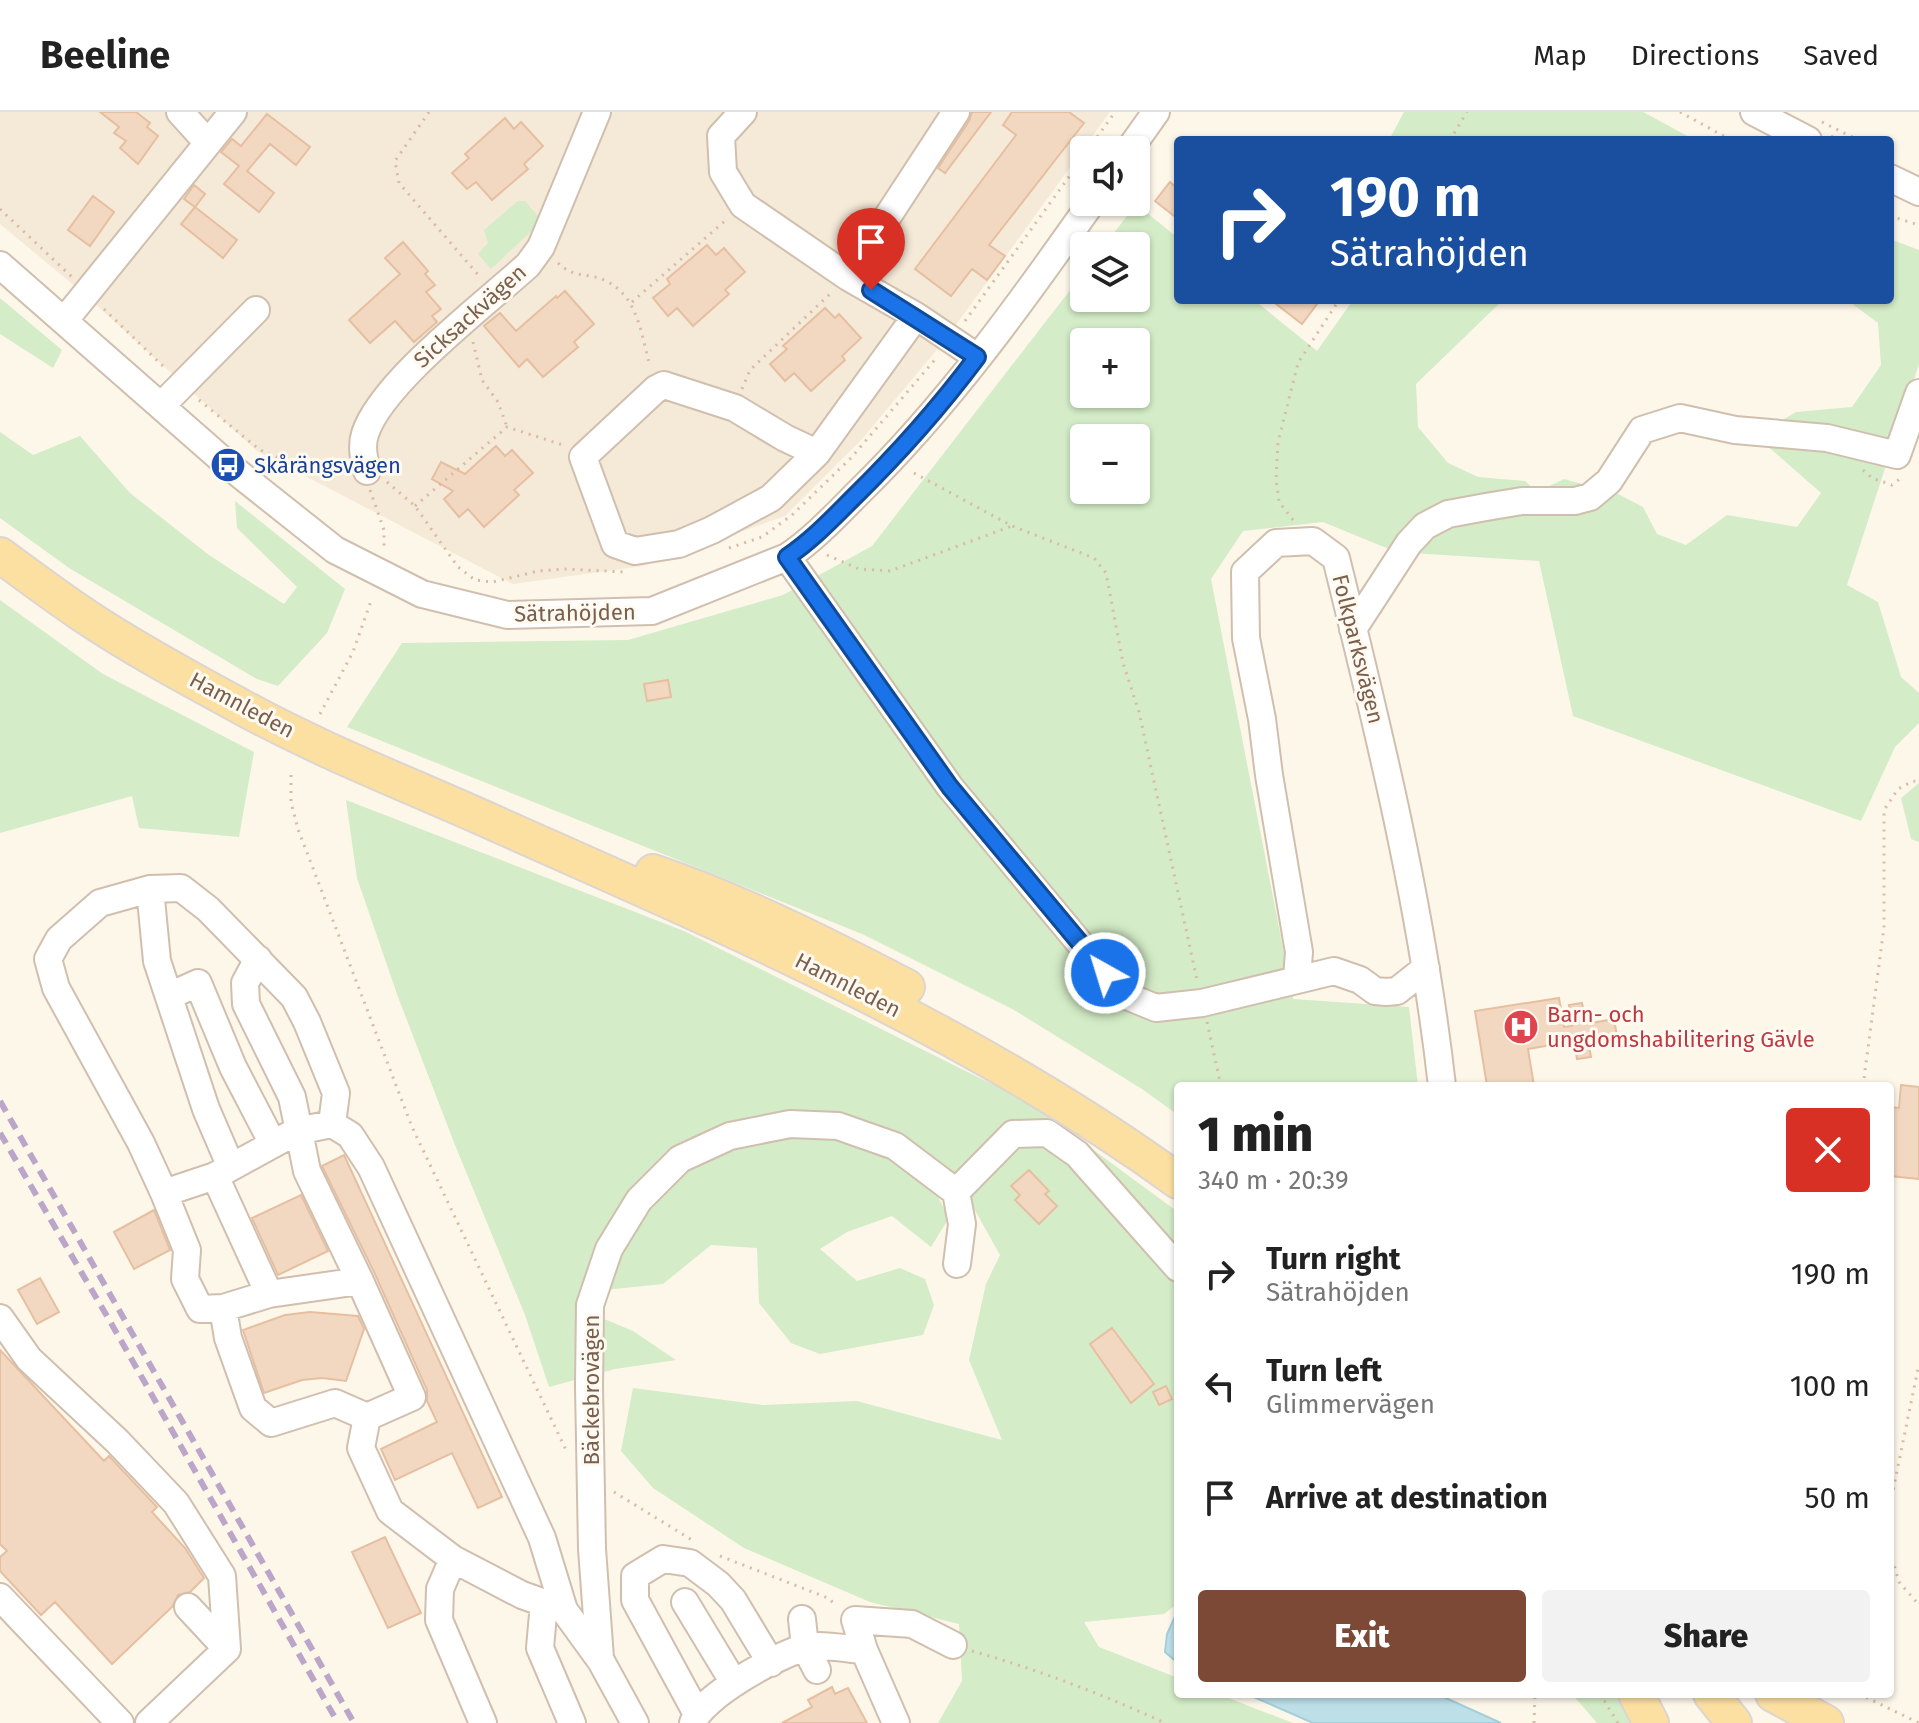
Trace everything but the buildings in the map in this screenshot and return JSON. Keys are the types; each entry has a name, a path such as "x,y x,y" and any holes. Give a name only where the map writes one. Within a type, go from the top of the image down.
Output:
{"main road":[{"name":"Hamnleden","path":"0,555 83,615 239,706 336,755 776,948 960,1042 1056,1099 1174,1178"},
{"name":"Hamnleden","path":"499,825 700,888 800,933 969,1020 1066,1077 1174,1149"},
{"path":"1638,1698 1651,1723"},
{"path":"1690,1698 1709,1723"},
{"path":"1714,1698 1734,1723"},
{"path":"1780,1698 1826,1723"}],"street":[{"path":"180,112 208,143"},
{"path":"64,321 233,112"},
{"name":"Sicksackvägen","path":"367,471 362,452 365,434 379,407 402,379 528,265 541,247 597,112"},
{"path":"743,112 721,136 723,172 743,205 848,277 916,316 977,357"},
{"path":"848,277 956,112"},
{"path":"1754,112 1820,133"},
{"path":"1135,136 1143,117"},
{"path":"1894,180 1919,192"},
{"name":"Sätrahöjden","path":"0,265 228,465 335,550 422,594 507,615 652,611 796,551 916,433 1082,216"},
{"path":"162,405 256,310"},
{"path":"817,453 735,408 664,385 583,457 615,544 635,551 679,544 771,498 817,453 916,316"},
{"path":"1353,629 1409,543 1425,526 1448,514 1486,507 1522,501 1575,501 1590,497 1609,481 1642,430 1680,418 1735,430 1827,438 1897,455 1918,397"},
{"path":"1297,979 1299,952 1246,638 1245,572 1276,543 1313,541"},
{"name":"Folkparksvägen","path":"1313,541 1336,558 1394,800 1426,968 1441,1082"},
{"path":"796,551 950,787 1122,994 1156,1008 1202,1003 1334,971 1360,980 1375,991 1386,992 1397,991 1426,968"},
{"path":"332,1124 336,1093 294,997 208,909 181,888 150,889 100,903 59,939 48,959 56,988 141,1143 164,1193 187,1250 185,1279 200,1309 223,1308 269,1294 360,1281"},
{"path":"150,889 157,961 223,1171 269,1294"},
{"path":"223,1308 228,1338 253,1408 271,1423 335,1403 367,1417 412,1397 307,1171 292,1097 246,1004 245,983 258,959"},
{"path":"169,996 198,983 233,1067 273,1144"},
{"path":"164,1193 223,1171 297,1131 332,1124 350,1135 371,1167 542,1538 554,1607 540,1648 572,1723"},
{"name":"Bäckebrovägen","path":"601,1661 592,1549 590,1305 609,1249 639,1200 680,1159 730,1136 790,1124 838,1126 895,1146 956,1192"},
{"path":"957,1264 962,1224 956,1192 1013,1134 1047,1133 1077,1154 1174,1263"},
{"path":"0,1318 29,1359 117,1441 176,1503 222,1576 227,1649"},
{"path":"367,1417 361,1448 390,1511 453,1559 522,1595 554,1607 601,1661 635,1723"},
{"path":"453,1559 440,1589 439,1620 483,1723"},
{"path":"771,1663 733,1600 690,1563 663,1559 635,1576 635,1600 694,1718 734,1683 771,1663 864,1650"},
{"path":"646,1622 718,1584"},
{"path":"0,1597 120,1723"},
{"path":"685,1602 734,1683"},
{"path":"188,1607 227,1649"},
{"path":"802,1619 811,1658"},
{"path":"896,1723 864,1650 855,1620 912,1624 953,1645"},
{"path":"149,1723 227,1649"}],"path":[{"path":"429,112 395,161 399,183 496,295"},
{"path":"1098,136 1115,112"},
{"path":"1452,136 1467,112"},
{"path":"1680,112 1724,136"},
{"path":"1820,133 1835,128"},
{"path":"1820,133 1835,128 1850,136"},
{"path":"717,552 762,537 792,515 883,423 952,340 1070,176"},
{"path":"632,302 743,205"},
{"path":"1894,217 1919,225"},
{"path":"541,247 569,273 605,280 632,302 656,389"},
{"path":"735,408 750,370 848,277"},
{"path":"1313,541 1279,502 1276,479 1278,442 1298,363 1336,304"},
{"path":"468,319 482,380 498,402 507,427"},
{"path":"507,427 587,452"},
{"path":"415,506 507,427"},
{"path":"1857,464 1872,478 1892,485 1902,477"},
{"path":"367,471 386,481 415,506 458,567 475,580 493,582 538,571 564,569 629,572"},
{"path":"367,471 370,491 384,530 383,555"},
{"path":"914,473 1012,526 1094,558 1106,573 1123,663 1139,712 1220,1082"},
{"path":"796,551 859,569 890,571 1012,526"},
{"path":"320,714 353,652 371,601"},
{"path":"291,775 291,802 298,829 412,1127 562,1446 591,1477 692,1540"},
{"path":"1864,1082 1884,927 1884,810 1898,789 1913,781 1919,782"},
{"path":"1894,1486 1919,1364"},
{"path":"717,1555 828,1598 855,1620"},
{"path":"1894,1565 1899,1582 1919,1605"},
{"path":"953,1645 1052,1675 1165,1723"},
{"path":"1534,1723 1535,1698"},
{"path":"1602,1698 1618,1723"},
{"path":"1867,1698 1919,1723"}],"shaded area":[{"path":"0,112 1110,112 1093,136 1070,136 1070,167 945,340 862,439 785,516 643,566 513,584 257,451 82,292 0,224"}],"green space":[{"path":"1404,112 1643,112 1688,136 1391,136"},
{"path":"518,201 525,201 542,221 491,269 478,254 488,243 484,230"},
{"path":"1150,215 1174,235 1174,304 1259,304 1317,351 1350,304 1499,304 1416,384 1418,427 1448,463 1478,477 1525,481 1537,492 1564,479 1618,494 1643,507 1657,534 1686,545 1727,515 1797,527 1821,493 1756,436 1796,412 1852,407 1881,365 1878,323 1852,304 1894,304 1894,241 1919,250 1919,364 1847,585 1878,602 1901,677 1919,693 1919,723 1895,747 1861,821 1573,716 1539,561 1396,552 1323,522 1243,531 1211,579 1293,999 1409,1007 1418,1082 1174,1082 1174,1112 1014,1010 862,934 347,727 402,643 628,640 783,595 872,546 1070,290 1070,312 1150,312 1150,232 1115,232 1127,216"},
{"path":"0,298 62,350 53,368 0,334"},
{"path":"0,432 33,455 80,436 130,493 209,555 284,604 297,587 237,528 235,501 345,589 327,633 278,686 257,679 69,568 0,518"},
{"path":"0,600 103,674 254,752 239,837 139,828 132,796 0,833"},
{"path":"1919,783 1919,842 1911,839 1901,798"},
{"path":"346,800 684,931 1028,1102 1174,1209 1174,1606 1164,1614 1084,1622 1099,1647 1174,1676 1174,1698 1228,1698 1293,1723 938,1723 962,1681 959,1624 870,1602 744,1548 653,1488 621,1451 633,1388 763,1405 857,1401 1002,1440 969,1360 986,1284 1000,1255 953,1171 938,1197 949,1218 931,1247 892,1216 847,1232 820,1249 857,1281 900,1268 925,1279 934,1305 923,1335 820,1354 791,1343 759,1303 757,1248 711,1245 663,1284 586,1292 585,1311 633,1331 676,1360 615,1369 549,1387 525,1315 398,997 357,878"},
{"path":"1575,1698 1626,1698 1642,1723 1597,1723"}],"water":[{"path":"1174,1619 1174,1660 1165,1652 1167,1634"},
{"path":"1256,1698 1446,1698 1501,1723 1313,1723"}],"railway":[{"path":"0,1101 354,1723"},
{"path":"0,1133 338,1723"}],"place":[{"name":"Skårängsvägen","path":"228,465"},
{"name":"Barn- och ungdomshabilitering Gävle","path":"1521,1027"}],"route":[{"path":"871,290 977,357 955,388 881,471 805,545 787,557 950,787 1105,973"}]}
